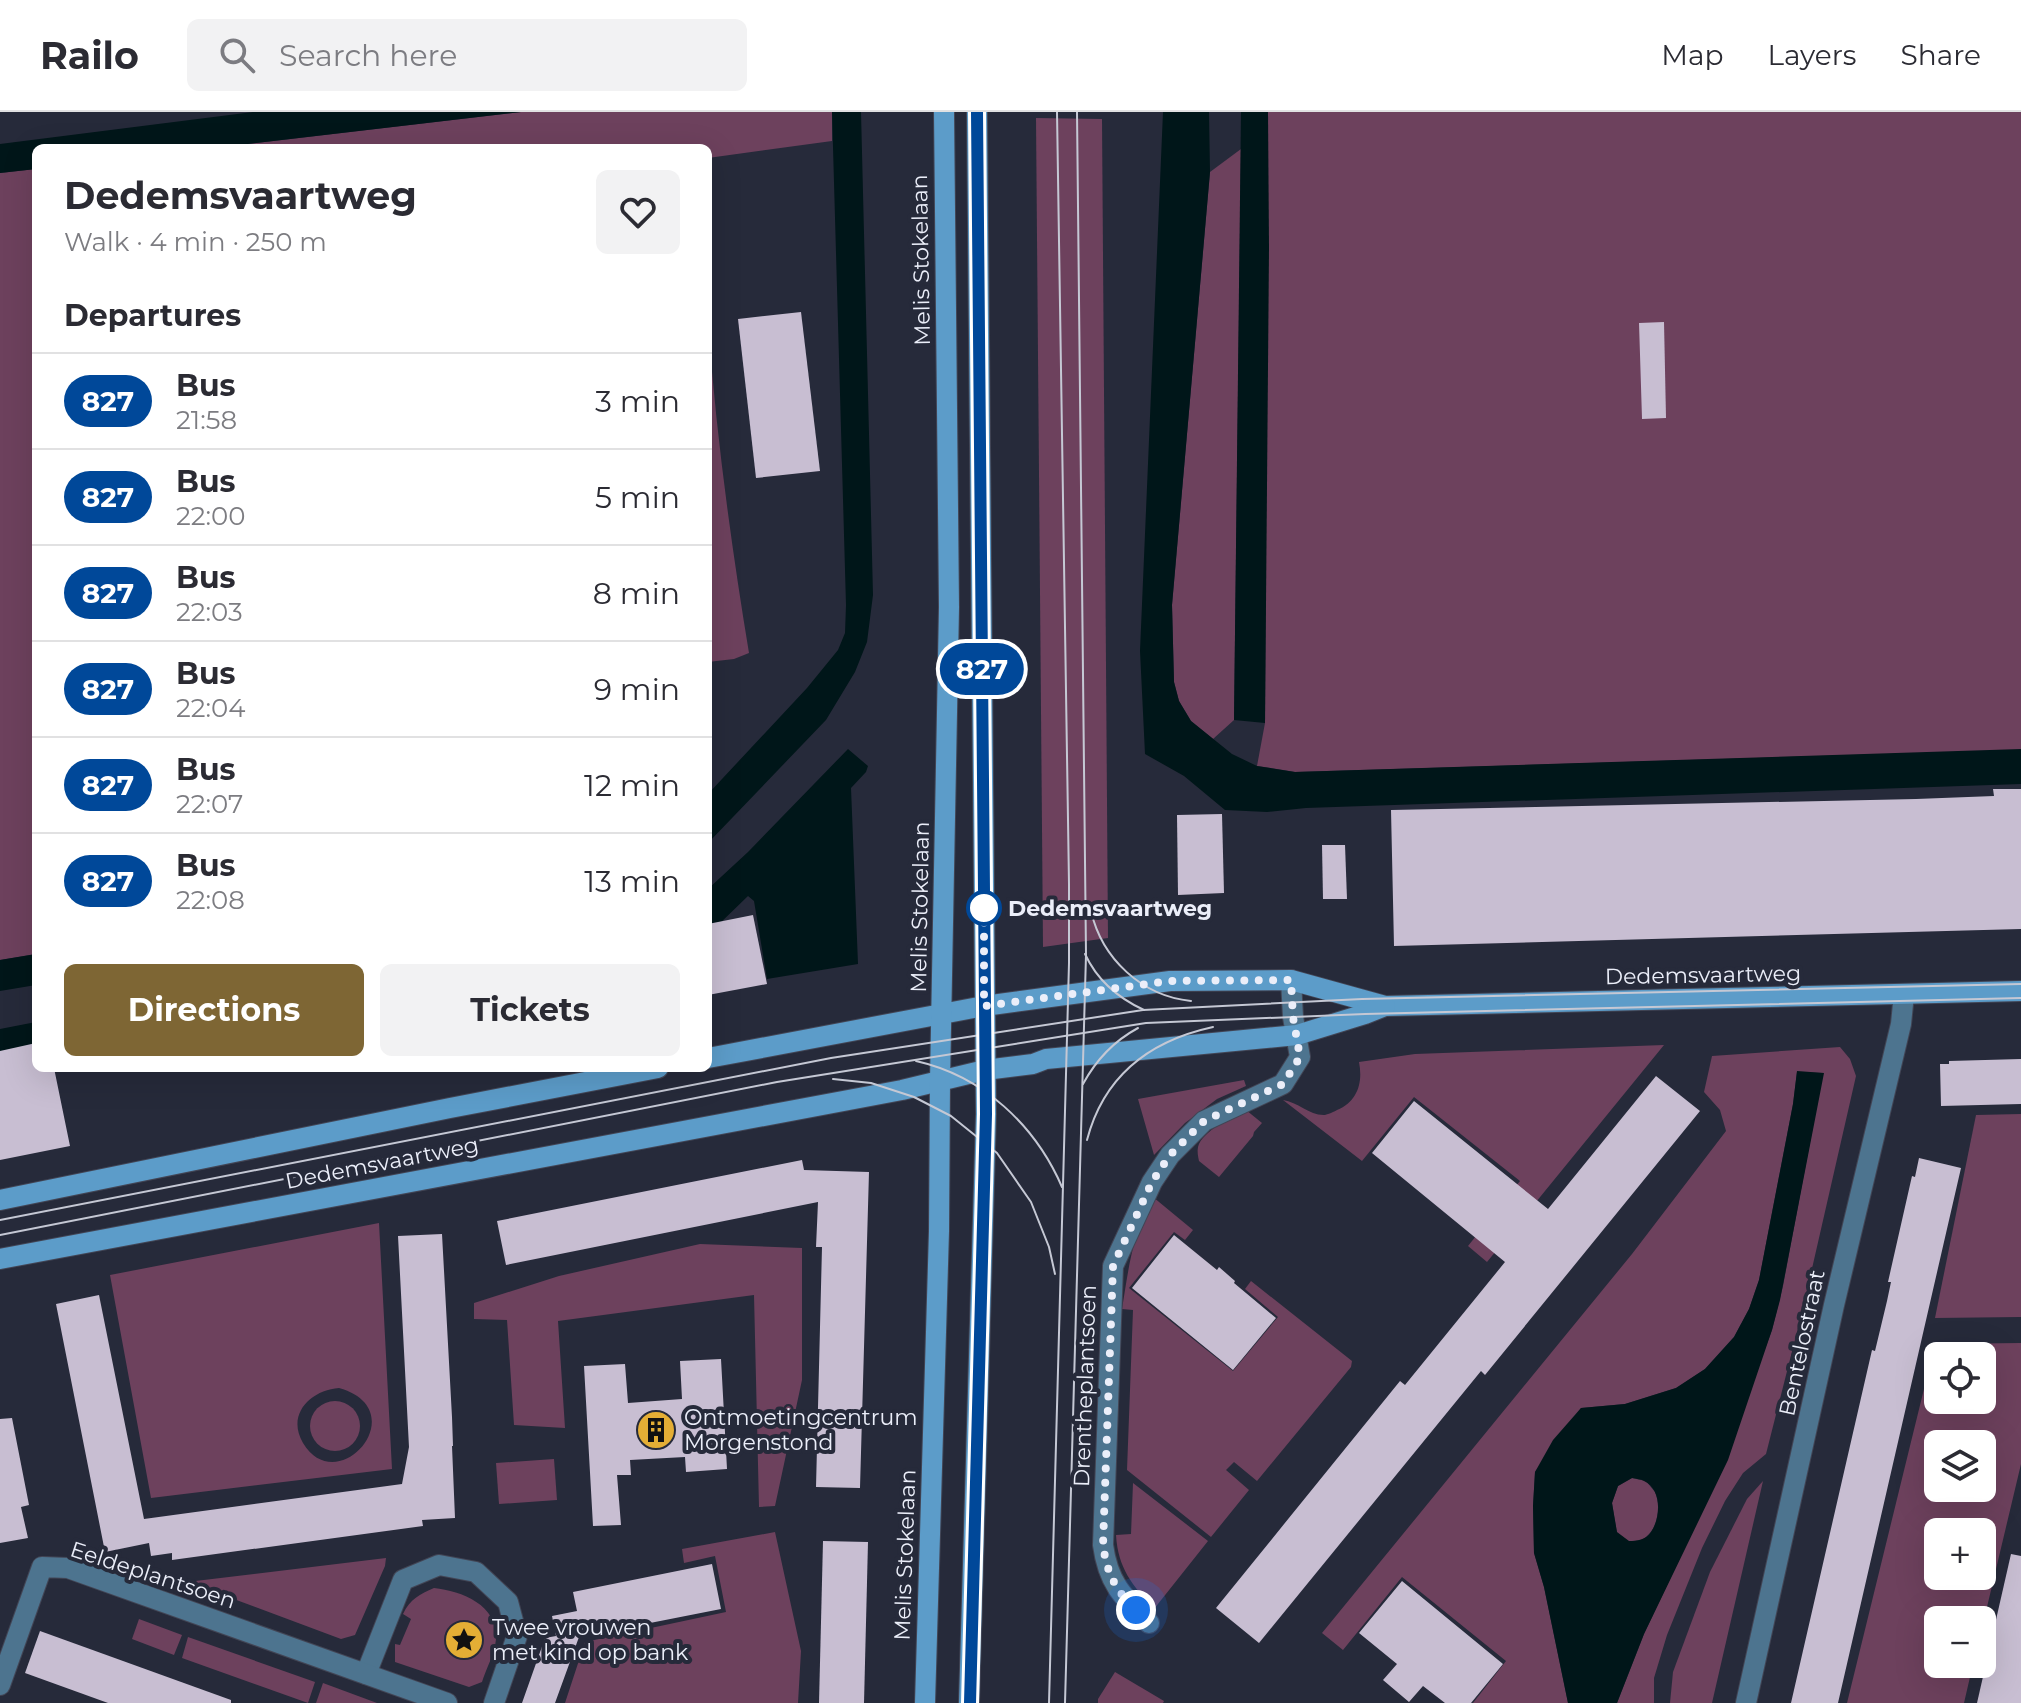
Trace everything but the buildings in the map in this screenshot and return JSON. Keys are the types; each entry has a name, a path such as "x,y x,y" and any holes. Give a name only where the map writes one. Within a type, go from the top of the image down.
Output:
{"street":[{"name":"Melis Stokelaan","path":"925,1703 939,1231 949,607 944,112"},
{"path":"969,1703 985,1187 977,112"},
{"name":"Dedemsvaartweg","path":"712,1057 984,1006 1170,981 1291,980 1385,1006 2021,991"},
{"name":"Drentheplantsoen","path":"1149,1623 1123,1597 1106,1567 1103,1545 1113,1266 1152,1182 1170,1155 1204,1121 1283,1084 1300,1057 1291,980"},
{"name":"Bentelostraat","path":"1746,1703 1834,1305 1901,1024 1904,994"},
{"name":"Dedemsvaartweg","path":"0,1259 884,1094 1046,1059 1297,1035 1385,1006"},
{"name":"Dedemsvaartweg","path":"0,1200 637,1072"},
{"path":"366,1674 403,1580 439,1565 476,1572 508,1602 517,1636 494,1703"},
{"name":"Eeldeplantsoen","path":"0,1685 42,1567 68,1568 447,1703"}],"shaded area":[{"path":"253,112 521,112 248,144 32,144 32,169 0,173 0,144"},
{"path":"521,112 832,112 832,141 712,157 712,144 248,144"},
{"path":"832,112 861,112 873,595 867,642 855,672 826,720 712,839 712,790 807,688 838,650 845,633"},
{"path":"1163,112 1209,112 1210,172 1172,605 1174,682 1179,701 1191,721 1232,754 1257,766 1295,772 2021,749 2021,784 1306,808 1267,812 1225,810 1184,776 1145,754 1140,651"},
{"path":"1241,112 1268,112 1265,723 1234,720"},
{"path":"1268,112 2021,112 2021,750 1295,772 1257,766 1265,723"},
{"path":"1036,118 1102,119 1108,938 1043,947"},
{"path":"1241,149 1234,720 1213,739 1191,721 1179,701 1174,682 1172,605 1210,172"},
{"path":"32,169 32,955 0,960 0,173"},
{"path":"712,370 749,653 734,659 712,662"},
{"path":"848,749 868,766 851,788 858,964 767,979 754,901 748,896 712,928 712,885"},
{"path":"32,955 32,986 0,991 0,960"},
{"path":"32,1023 32,1052 0,1058 0,1029"},
{"path":"1664,1045 1487,1262 1468,1246 1520,1181 1414,1097 1362,1161 1283,1100 1320,1115 1335,1111 1350,1102 1357,1090 1359,1062 1415,1054"},
{"path":"1840,1047 1850,1059 1856,1076 1766,1454 1743,1473 1702,1548 1667,1635 1654,1678 1654,1703 1617,1703 1772,1330 1823,1073 1797,1072 1759,1280 1749,1309 1734,1337 1705,1369 1676,1388 1625,1404 1581,1408 1535,1472 1534,1553 1568,1703 1473,1703 1506,1661 1402,1577 1343,1650 1322,1633 1632,1254 1726,1131 1720,1110 1704,1092 1712,1056"},
{"path":"1797,1071 1824,1073 1780,1300 1728,1460 1644,1634 1617,1703 1568,1703 1534,1553 1535,1472 1553,1440 1581,1408 1625,1404 1676,1388 1705,1369 1734,1337 1749,1309 1759,1280","holes":["1632,1478 1644,1481 1654,1490 1658,1512 1649,1535 1641,1540 1629,1541 1617,1532 1612,1503 1618,1486"]},
{"path":"1244,1080 1246,1086 1217,1099 1185,1123 1154,1155 1138,1099"},
{"path":"1246,1110 1262,1123 1219,1177 1199,1161 1198,1147 1205,1135"},
{"path":"2021,1114 2021,1317 1935,1318 1976,1115"},
{"path":"1153,1197 1193,1230 1185,1240 1174,1232 1129,1288 1233,1371 1278,1317 1245,1289 1251,1281 1352,1361 1351,1367 1257,1481 1234,1462 1226,1470 1249,1490 1211,1537 1127,1470 1133,1310 1122,1309 1136,1238"},
{"path":"379,1223 392,1469 151,1498 110,1275","holes":["339,1388 361,1399 371,1414 371,1430 363,1446 350,1457 334,1462 318,1458 303,1443 299,1432 298,1422 304,1405 319,1393"]},
{"path":"700,1244 802,1248 802,1380 775,1506 759,1507 754,1295 558,1321 565,1428 514,1425 507,1320 474,1319 474,1303 559,1276"},
{"path":"1996,1343 2021,1343 2021,1464 1996,1569 1996,1518 1924,1518 1924,1590 1991,1590 1987,1606 1924,1606 1924,1678 1970,1678 1964,1703 1847,1703 1924,1389 1924,1414 1996,1414"},
{"path":"335,1401 353,1408 360,1426 353,1444 335,1451 317,1444 310,1426 317,1408"},
{"path":"554,1459 557,1500 499,1504 496,1463"},
{"path":"1632,1478 1646,1481 1655,1492 1658,1509 1651,1532 1641,1540 1628,1541 1617,1533 1612,1503 1618,1486"},
{"path":"1763,1481 1712,1703 1670,1703 1673,1672 1710,1572 1747,1499"},
{"path":"1133,1483 1208,1541 1154,1609 1128,1575 1117,1547 1116,1535 1131,1534"},
{"path":"775,1532 801,1651 798,1703 565,1703 585,1642 726,1612 715,1556 684,1563 682,1549"},
{"path":"386,1558 355,1635 341,1639 188,1585 187,1582"},
{"path":"434,1588 466,1596 491,1617 496,1639 482,1682 469,1687 395,1662 395,1644 400,1645 411,1619 403,1614 416,1598"},
{"path":"139,1619 182,1635 174,1655 132,1639"},
{"path":"188,1637 315,1682 308,1703 182,1658"},
{"path":"1115,1672 1164,1701 1163,1703 1098,1703"},
{"path":"323,1683 377,1703 316,1703"}],"tram line":[{"path":"1049,1703 1069,963 1057,112"},
{"path":"1065,1703 1086,955 1077,112"},
{"path":"1091,911 1104,945 1127,972 1156,992 1191,1001"},
{"path":"1085,954 1109,987 1144,1010"},
{"path":"0,1220 831,1058 1143,1010 1362,999 2021,984"},
{"path":"0,1235 777,1082 1146,1023 1365,1014 2021,998"},
{"path":"1087,1140 1105,1097 1132,1064 1169,1041 1213,1027"},
{"path":"1083,1084 1106,1052 1138,1028"},
{"path":"916,1061 963,1078 1004,1106 1037,1143 1062,1187"},
{"path":"833,1079 871,1083 914,1097 951,1116 997,1153 1031,1202 1049,1247 1055,1274"}],"bus line":[{"name":"827","path":"970,1703 986,1114 977,112"}],"place":[{"name":"Dedemsvaartweg","path":"984,908"},
{"name":"Ontmoetingcentrum Morgenstond","path":"656,1430"},
{"name":"Twee vrouwen met kind op bank","path":"464,1640"}],"route":[{"path":"984,908 984,1006 1170,981 1291,980 1300,1057 1283,1084 1204,1121 1170,1155 1152,1182 1113,1266 1103,1545 1106,1567 1123,1597 1136,1610"}]}
